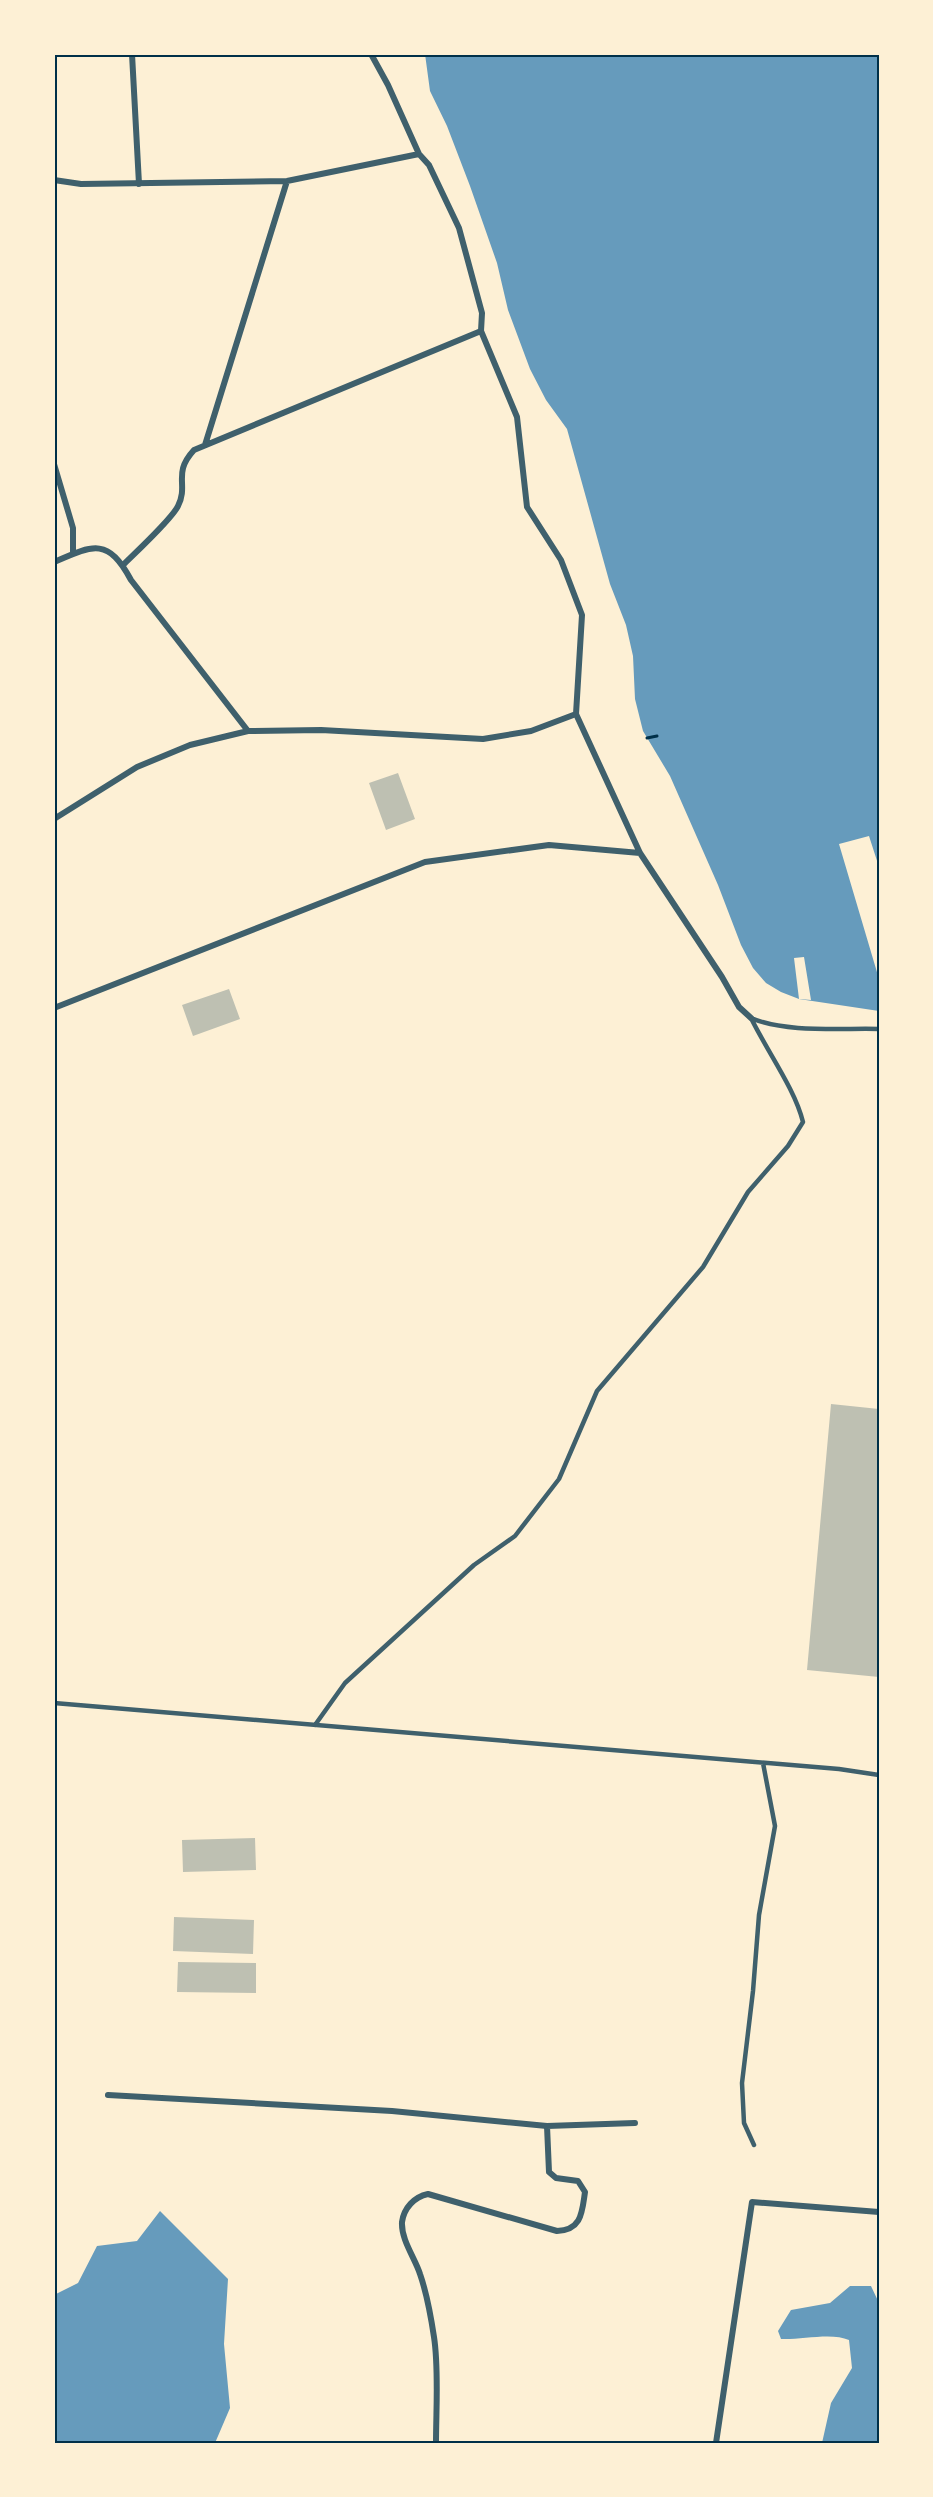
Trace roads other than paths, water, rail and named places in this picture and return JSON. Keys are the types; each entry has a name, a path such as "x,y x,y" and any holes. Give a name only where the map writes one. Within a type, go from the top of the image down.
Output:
{"street":[{"path":"132,54 139,184"},
{"path":"371,54 388,85 419,154 429,165 459,228 482,312 481,331 517,417 527,507 561,560 582,615 576,714 640,853 722,977 739,1007 751,1018"},
{"path":"54,180 81,184 287,181 419,154"},
{"path":"205,445 287,181"},
{"path":"123,565 176,511 181,498 181,469 186,458 195,450 481,331"},
{"path":"54,464 73,528 73,554"},
{"path":"54,562 94,548 106,550 116,556 131,580 248,731"},
{"path":"54,819 137,767 190,745 248,731 321,730 483,739 531,731 576,714"},
{"path":"54,1008 425,862 549,845 640,853"},
{"path":"108,2095 392,2111 547,2126 635,2123"},
{"path":"436,2443 434,2339 421,2275 404,2236 404,2214 409,2205 418,2198 434,2194 557,2231 570,2229 581,2219 585,2192 578,2181 556,2178 549,2172 547,2126"},
{"path":"716,2443 752,2202 879,2212"}],"lane":[{"path":"751,1018 767,1025 879,1029"},
{"path":"315,1725 345,1683 474,1565 515,1536 559,1479 597,1391 702,1267 748,1192 788,1146 802,1122 799,1105 765,1048 751,1018"},
{"path":"54,1703 763,1762 879,1775"},
{"path":"754,2145 744,2124 742,2083 759,1915 775,1826 763,1762"}],"water":[{"path":"425,54 879,54 879,1011 799,999 781,992 766,983 753,968 741,945 718,885 670,776 643,731 635,699 633,656 626,625 610,584 567,429 546,400 530,369 508,310 497,263 470,186 447,126 430,91"},
{"path":"160,2211 228,2279 224,2344 230,2408 215,2443 54,2443 54,2295 78,2283 97,2246 137,2241"},
{"path":"850,2286 871,2286 879,2303 879,2443 822,2443 831,2403 852,2368 849,2340 825,2336 781,2339 778,2331 791,2310 830,2303"}]}
